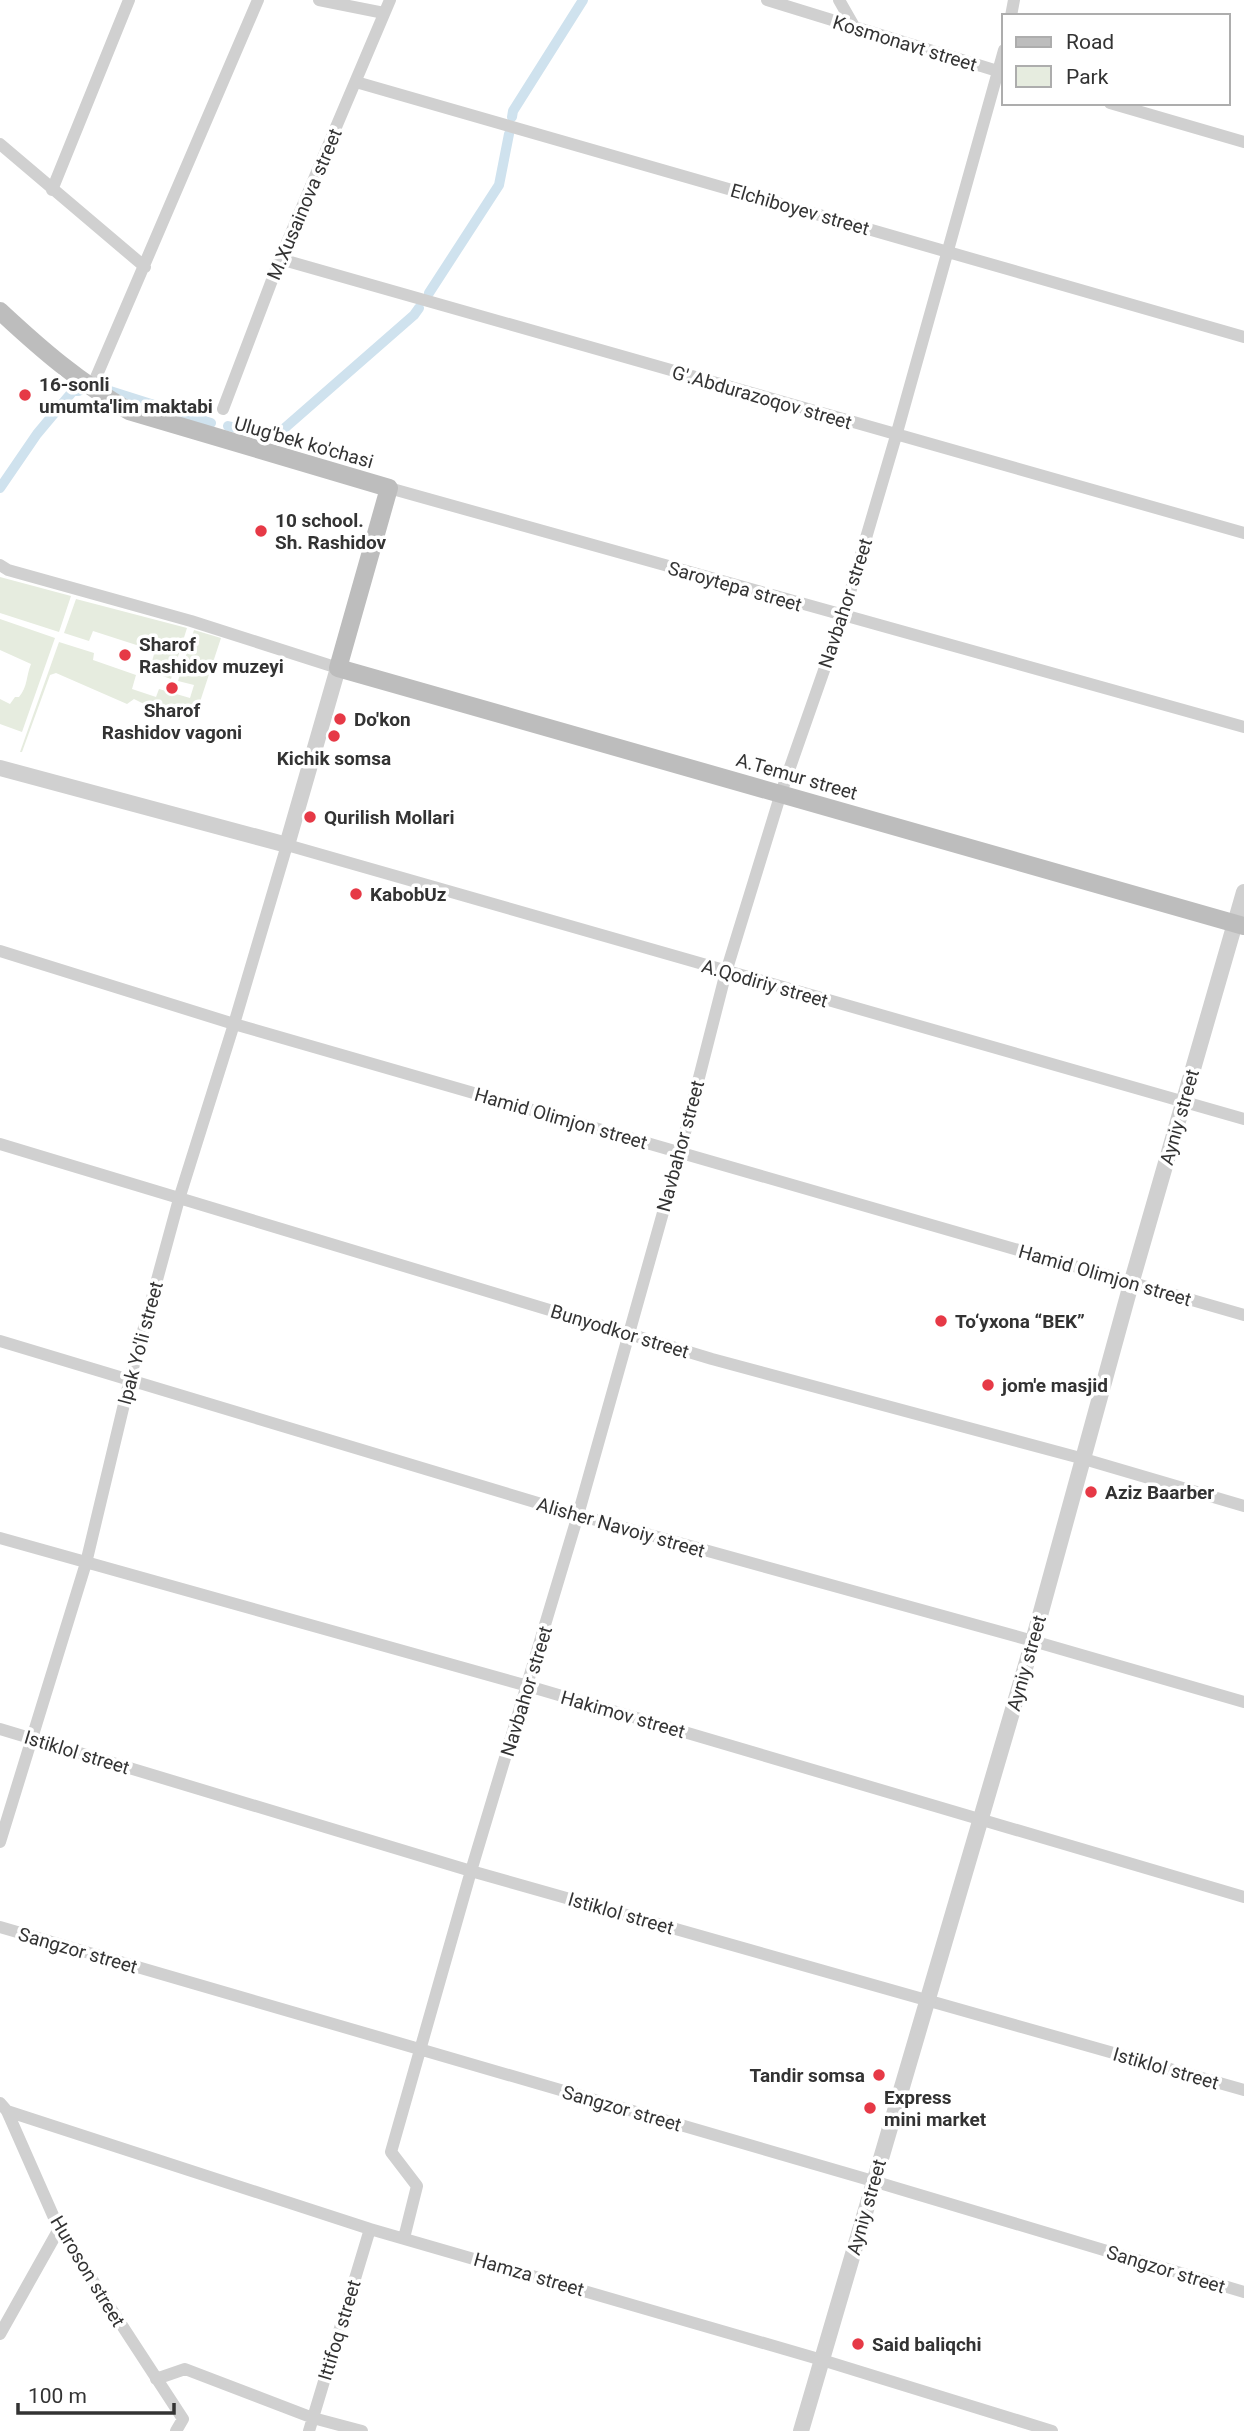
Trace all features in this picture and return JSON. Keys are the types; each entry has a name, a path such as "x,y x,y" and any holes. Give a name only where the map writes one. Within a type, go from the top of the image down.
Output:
{"main road":[{"name":"Ulug'bek ko'chasi","path":"0,311 55,362 91,389 129,411 388,488"},
{"path":"338,668 388,488"},
{"name":"A.Temur street","path":"338,668 1240,925"}],"street":[{"path":"52,190 129,0"},
{"path":"91,389 258,0"},
{"path":"319,0 384,13"},
{"name":"M.Xusainova street","path":"223,409 280,259 390,0"},
{"name":"Kosmonavt street","path":"767,0 1002,72"},
{"path":"839,0 855,28"},
{"name":"Navbahor street","path":"404,2238 417,2186 391,2152 471,1871 578,1515 680,1152 726,972 781,793 843,616 947,250 1002,72"},
{"name":"Elchiboyev street","path":"355,82 1244,337"},
{"path":"1117,105 1244,142"},
{"path":"0,144 145,267"},
{"name":"G'.Abdurazoqov street","path":"280,259 1244,533"},
{"name":"Saroytepa street","path":"388,488 1244,727"},
{"path":"0,565 8,570 194,621 338,668 287,845 0,768"},
{"name":"A.Qodiriy street","path":"287,845 1244,1119"},
{"name":"Ipak Yo'li street","path":"0,1842 86,1563 130,1380 178,1199 287,845"},
{"name":"Ayniy street","path":"801,2431 1033,1641 1183,1102 1240,925 1244,892"},
{"name":"Hamid Olimjon street","path":"0,951 234,1024 1244,1315"},
{"name":"Bunyodkor street","path":"0,1144 628,1334 1084,1459 1244,1506"},
{"name":"Alisher Navoiy street","path":"0,1341 578,1515 1244,1702"},
{"name":"Hakimov street","path":"0,1538 528,1686 1244,1897"},
{"name":"Istiklol street","path":"0,1729 471,1871 1244,2090"},
{"name":"Sangzor street","path":"0,1927 1244,2292"},
{"name":"Hamza street","path":"4,2107 370,2229 822,2360 1052,2431"},
{"name":"Huroson street","path":"4,2107 60,2229 192,2431"},
{"path":"0,2334 60,2229"},
{"name":"Ittifoq street","path":"309,2431 370,2229"},
{"path":"156,2379 185,2369 313,2418 362,2431"},
{"path":"176,2431 183,2419"}],"green space":[{"path":"0,577 71,596 59,632 0,613"},
{"path":"76,599 187,628 171,679 149,671 155,651 93,631 89,641 64,633"},
{"path":"0,619 55,638 22,732 0,724 0,699 10,704 15,697 19,697 31,664 0,650"},
{"path":"194,630 221,638 194,720 155,705 152,708 134,699 127,704 56,673 50,675 20,752 59,642 94,653 93,660 136,675 132,689 156,697 159,689 190,698 194,685 178,681"}],"waterway":[{"path":"512,117 513,111 583,0"},
{"path":"429,293 499,185 509,134"},
{"path":"228,426 263,434 279,433 419,308"},
{"path":"0,488 37,434 73,391 79,391"},
{"path":"110,391 211,423"}],"place":[{"name":"16-sonli umumta'lim maktabi","path":"25,395"},
{"name":"10 school. Sh. Rashidov","path":"261,531"},
{"name":"Sharof Rashidov muzeyi","path":"125,655"},
{"name":"Sharof Rashidov vagoni","path":"172,688"},
{"name":"Do'kon","path":"340,719"},
{"name":"Kichik somsa","path":"334,736"},
{"name":"Qurilish Mollari","path":"310,817"},
{"name":"KabobUz","path":"356,894"},
{"name":"To‘yxona “BEK”","path":"941,1321"},
{"name":"jom'e masjid","path":"988,1385"},
{"name":"Aziz Baarber","path":"1091,1492"},
{"name":"Tandir somsa","path":"879,2075"},
{"name":"Express mini market","path":"870,2108"},
{"name":"Said baliqchi","path":"858,2344"}]}
